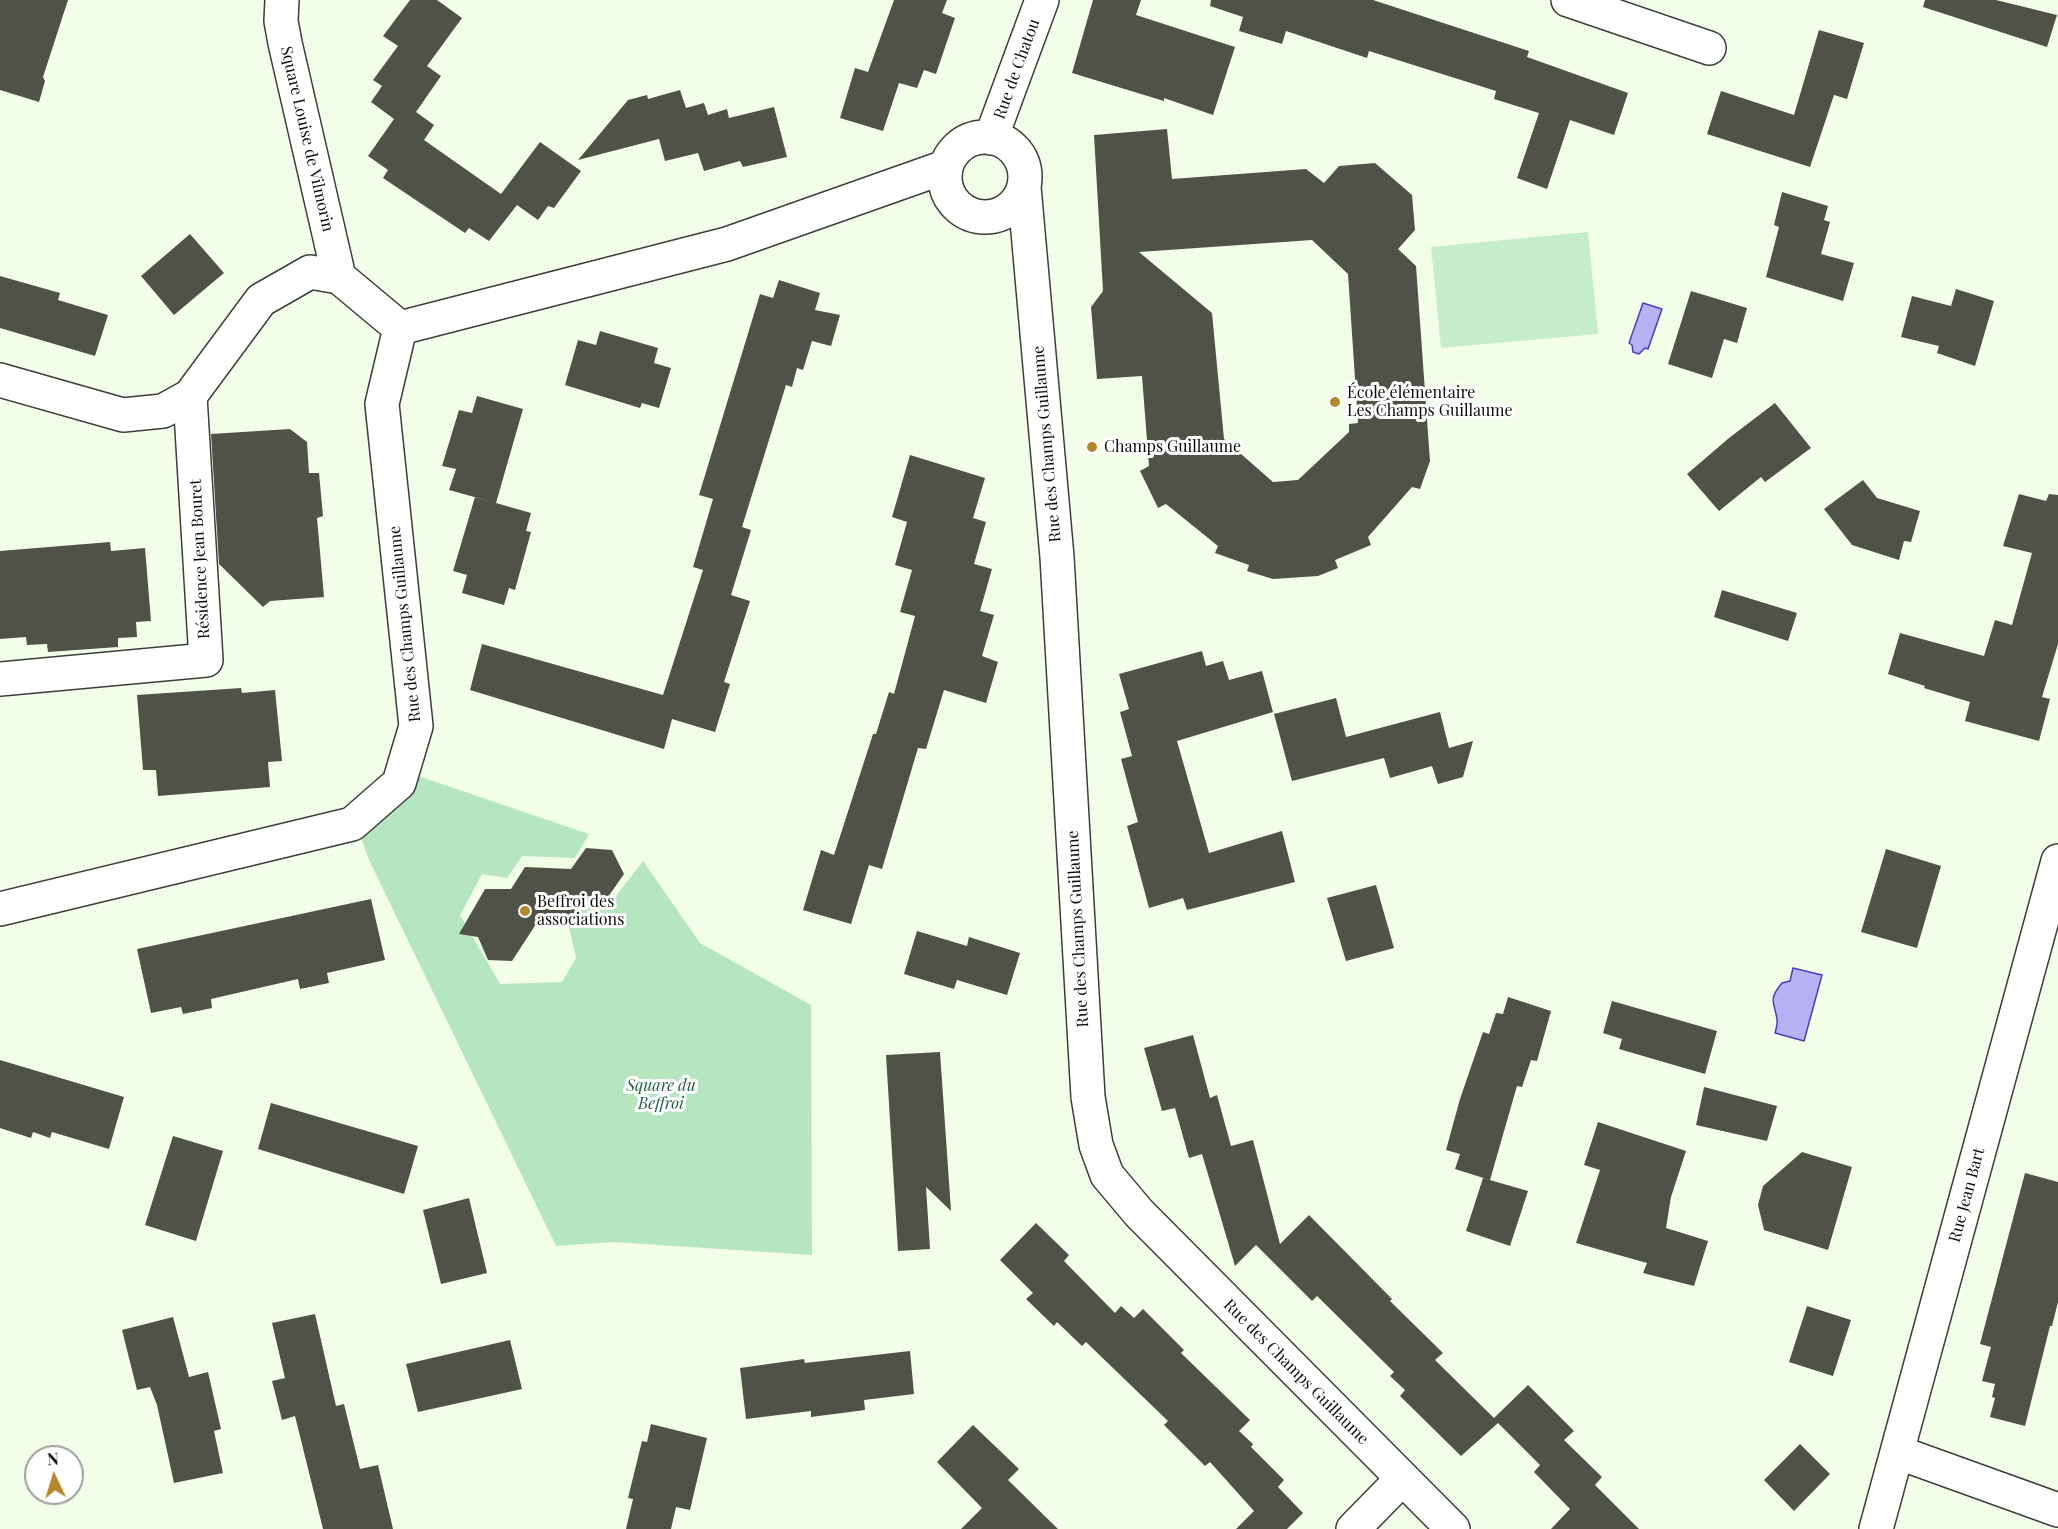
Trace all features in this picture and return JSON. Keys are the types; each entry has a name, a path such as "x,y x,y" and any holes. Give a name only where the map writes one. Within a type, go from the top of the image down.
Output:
{"street":[{"name":"Square Louise de Vilmorin","path":"282,0 281,21 285,43 339,277"},
{"name":"Rue de Chatou","path":"991,138 1042,0"},
{"path":"1568,0 1709,48"},
{"name":"Rue de Chatou","path":"945,167 957,147 967,141 979,137 1003,141 1014,149 1021,160 1025,174 1024,187"},
{"path":"0,380 123,415 163,411 190,396 261,300 310,272 339,277 400,328 727,244 945,167 944,181 955,205 967,214 978,217 990,218 1002,214 1019,198 1024,187"},
{"name":"Rue des Champs Guillaume","path":"1024,187 1057,557 1088,1097 1096,1145 1107,1175 1139,1213 1453,1529"},
{"name":"Rue des Champs Guillaume","path":"0,909 352,824 399,783 416,726 382,404 400,328"},
{"name":"Résidence Jean Bouret","path":"0,679 206,660 190,396"},
{"name":"Rue Jean Bart","path":"1876,1529 2058,861"},
{"path":"1897,1452 2058,1510"},
{"path":"1353,1529 1402,1479"}],"green space":[{"path":"1588,232 1598,334 1441,348 1431,247"},
{"name":"Square du Beffroi","path":"415,775 589,834 575,858 522,856 507,878 482,874 460,915 500,984 562,982 576,958 568,923 584,896 612,901 643,861 700,943 811,1005 812,1255 613,1242 556,1246 370,862 361,838 400,804"}],"shaded area":[{"path":"1643,303 1662,309 1648,349 1645,348 1639,354 1633,352 1632,345 1629,343"},
{"path":"1793,968 1822,975 1804,1041 1775,1033 1777,1021 1773,997 1782,983 1790,981"}],"building":[{"path":"0,0 68,0 43,77 45,81 39,102 0,90"},
{"path":"410,0 437,0 462,18 427,66 441,76 416,112 434,125 424,140 501,194 540,142 581,171 554,208 548,206 538,220 517,205 489,241 469,228 465,233 383,178 388,170 368,156 394,119 371,102 382,86 373,80 398,46 383,36"},
{"path":"894,0 947,0 942,13 955,18 936,74 924,70 917,88 899,83 883,131 840,118 855,68 868,72"},
{"path":"1093,0 1141,0 1136,15 1235,47 1213,115 1164,98 1164,101 1072,73"},
{"path":"1211,0 1373,0 1529,51 1527,57 1628,93 1614,135 1570,120 1547,189 1517,178 1539,113 1494,99 1496,91 1369,51 1367,58 1286,31 1282,44 1239,31 1243,17 1210,6"},
{"path":"1925,0 1996,0 2057,15 2047,47 1923,7"},
{"path":"1819,30 1864,43 1847,99 1834,95 1810,167 1707,134 1721,91 1794,115"},
{"path":"680,90 686,108 704,103 708,115 727,109 729,118 774,107 787,157 743,167 740,161 704,171 698,153 665,161 659,139 578,160 628,100 647,95 648,99"},
{"path":"1167,129 1172,179 1306,169 1324,183 1339,166 1375,163 1412,195 1415,230 1398,249 1416,266 1430,461 1420,489 1412,487 1368,537 1371,545 1335,560 1338,568 1318,576 1273,579 1247,571 1249,565 1215,553 1218,546 1166,504 1158,508 1140,471 1149,466 1142,376 1097,379 1091,307 1103,291 1094,135","holes":["1312,240 1348,274 1358,423 1349,424 1349,432 1298,480 1273,482 1224,439 1212,313 1139,252"]},
{"path":"1782,192 1828,206 1824,220 1830,222 1821,254 1854,263 1843,301 1766,277 1779,227 1774,225"},
{"path":"190,234 224,273 174,315 141,276"},
{"path":"0,276 60,293 58,300 108,315 95,356 0,328"},
{"path":"779,280 820,293 815,310 840,315 831,346 812,341 803,370 797,368 792,387 786,385 742,527 751,530 731,595 750,601 724,682 730,684 715,732 672,719 664,749 470,690 482,644 663,695 703,570 693,567 713,499 699,495 760,294 773,298"},
{"path":"1956,289 1994,301 1975,366 1937,353 1939,346 1901,337 1912,296 1951,306"},
{"path":"1691,291 1747,308 1737,343 1724,339 1712,378 1668,364"},
{"path":"600,331 658,348 654,363 671,368 659,408 642,403 640,408 565,385 578,340 596,345"},
{"path":"477,396 523,409 496,503 449,490 456,469 442,466 459,410 472,413"},
{"path":"1775,403 1811,448 1765,482 1761,477 1719,511 1687,474"},
{"path":"290,429 307,442 309,473 319,473 323,516 317,518 324,597 270,601 263,607 219,564 211,434"},
{"path":"910,455 985,478 973,518 986,522 974,564 992,569 980,611 994,615 982,656 998,662 986,703 944,690 926,749 918,748 882,869 869,865 851,924 803,910 821,850 834,855 873,734 876,734 889,692 894,694 915,616 900,612 912,570 895,565 907,522 892,517"},
{"path":"1863,480 1877,498 1920,511 1911,542 1904,541 1899,560 1852,545 1824,509"},
{"path":"2019,494 2046,501 2049,494 2058,495 2058,644 2042,697 2050,699 2039,741 1965,721 1970,702 1888,674 1900,633 1984,656 1995,620 2012,625 2032,553 2003,546"},
{"path":"475,497 531,513 526,531 531,532 515,590 509,588 504,605 462,593 467,575 453,571"},
{"path":"110,542 111,551 145,548 151,621 136,622 137,637 118,638 118,647 48,652 47,644 27,645 26,637 0,639 0,551"},
{"path":"1722,590 1797,613 1788,641 1714,617"},
{"path":"1202,651 1206,666 1223,661 1229,680 1262,671 1273,712 1177,741 1209,853 1282,831 1295,882 1187,910 1183,898 1149,908 1127,826 1138,822 1121,759 1132,756 1120,712 1129,709 1119,674"},
{"path":"241,688 242,693 275,690 282,761 268,762 270,787 158,796 156,770 143,770 137,695"},
{"path":"1336,698 1346,737 1440,712 1449,748 1473,741 1463,777 1438,784 1432,766 1390,778 1384,758 1292,781 1274,714"},
{"name":"Beffroi des associations","path":"586,848 612,850 624,874 608,897 584,896 568,923 538,921 512,961 488,960 478,937 459,934 485,889 511,889 525,867 571,869"},
{"path":"1886,849 1941,866 1917,948 1861,932"},
{"path":"1376,885 1394,948 1346,961 1327,898"},
{"path":"371,899 385,960 327,973 329,983 300,989 298,979 211,999 212,1008 183,1014 181,1007 151,1013 137,949"},
{"path":"917,931 967,946 969,937 1020,953 1007,995 957,980 954,989 904,974"},
{"path":"1508,997 1551,1011 1537,1061 1531,1060 1522,1087 1517,1086 1490,1180 1455,1169 1460,1154 1446,1150 1460,1099 1483,1032 1489,1034 1496,1013 1503,1014"},
{"path":"1612,1001 1717,1031 1705,1074 1619,1049 1622,1039 1603,1033"},
{"path":"1193,1035 1210,1098 1217,1095 1231,1146 1253,1140 1280,1244 1309,1215 1443,1353 1435,1360 1494,1418 1528,1385 1574,1431 1564,1440 1602,1477 1595,1485 1639,1529 1551,1529 1570,1509 1534,1472 1540,1465 1498,1423 1461,1456 1400,1396 1405,1390 1390,1376 1394,1372 1317,1296 1312,1301 1256,1245 1235,1266 1202,1154 1189,1158 1175,1108 1162,1111 1144,1048"},
{"path":"940,1052 951,1211 926,1187 930,1249 898,1251 886,1055"},
{"path":"0,1060 124,1097 109,1149 52,1132 50,1138 33,1132 31,1138 0,1128"},
{"path":"1704,1087 1777,1106 1767,1141 1696,1125"},
{"path":"271,1103 418,1146 404,1194 258,1149"},
{"path":"1598,1122 1686,1151 1671,1197 1666,1228 1708,1241 1694,1286 1643,1273 1647,1263 1576,1243 1600,1170 1584,1165"},
{"path":"173,1136 223,1151 196,1241 145,1225"},
{"path":"1802,1152 1852,1167 1828,1250 1764,1230 1758,1205 1763,1186"},
{"path":"2025,1173 2058,1182 2058,1302 2025,1426 1990,1417 1995,1398 1992,1397 1995,1384 1982,1381 1991,1347 1980,1344"},
{"path":"1483,1178 1528,1191 1510,1246 1466,1231"},
{"path":"469,1198 487,1273 441,1284 423,1210"},
{"path":"1036,1223 1069,1255 1064,1261 1115,1313 1121,1306 1134,1318 1143,1309 1184,1350 1181,1353 1250,1420 1239,1431 1253,1444 1251,1447 1284,1480 1278,1487 1303,1513 1287,1529 1236,1529 1254,1511 1210,1462 1205,1466 1164,1425 1168,1421 1086,1342 1082,1346 1057,1322 1054,1326 1026,1299 1033,1293 1000,1260"},
{"path":"1807,1306 1851,1320 1833,1376 1789,1362"},
{"path":"315,1314 336,1406 344,1404 360,1469 378,1465 393,1529 323,1529 295,1416 282,1420 272,1381 285,1378 272,1323"},
{"path":"173,1317 189,1377 208,1372 221,1429 214,1431 223,1473 174,1483 157,1405 150,1387 137,1390 122,1330"},
{"path":"510,1340 522,1389 418,1412 406,1364"},
{"path":"910,1351 914,1394 864,1400 865,1410 811,1417 811,1411 746,1419 740,1368 804,1359 805,1363"},
{"path":"651,1424 707,1438 690,1510 676,1507 671,1529 626,1529 633,1499 628,1498 642,1441 647,1442"},
{"path":"973,1425 1019,1469 1008,1480 1058,1529 961,1529 982,1508 937,1462"},
{"path":"1800,1444 1830,1474 1794,1511 1764,1480"}],"place":[{"name":"École élémentaire Les Champs Guillaume","path":"1335,402"},
{"name":"Champs Guillaume","path":"1092,447"},
{"name":"Beffroi des associations","path":"525,911"}]}
